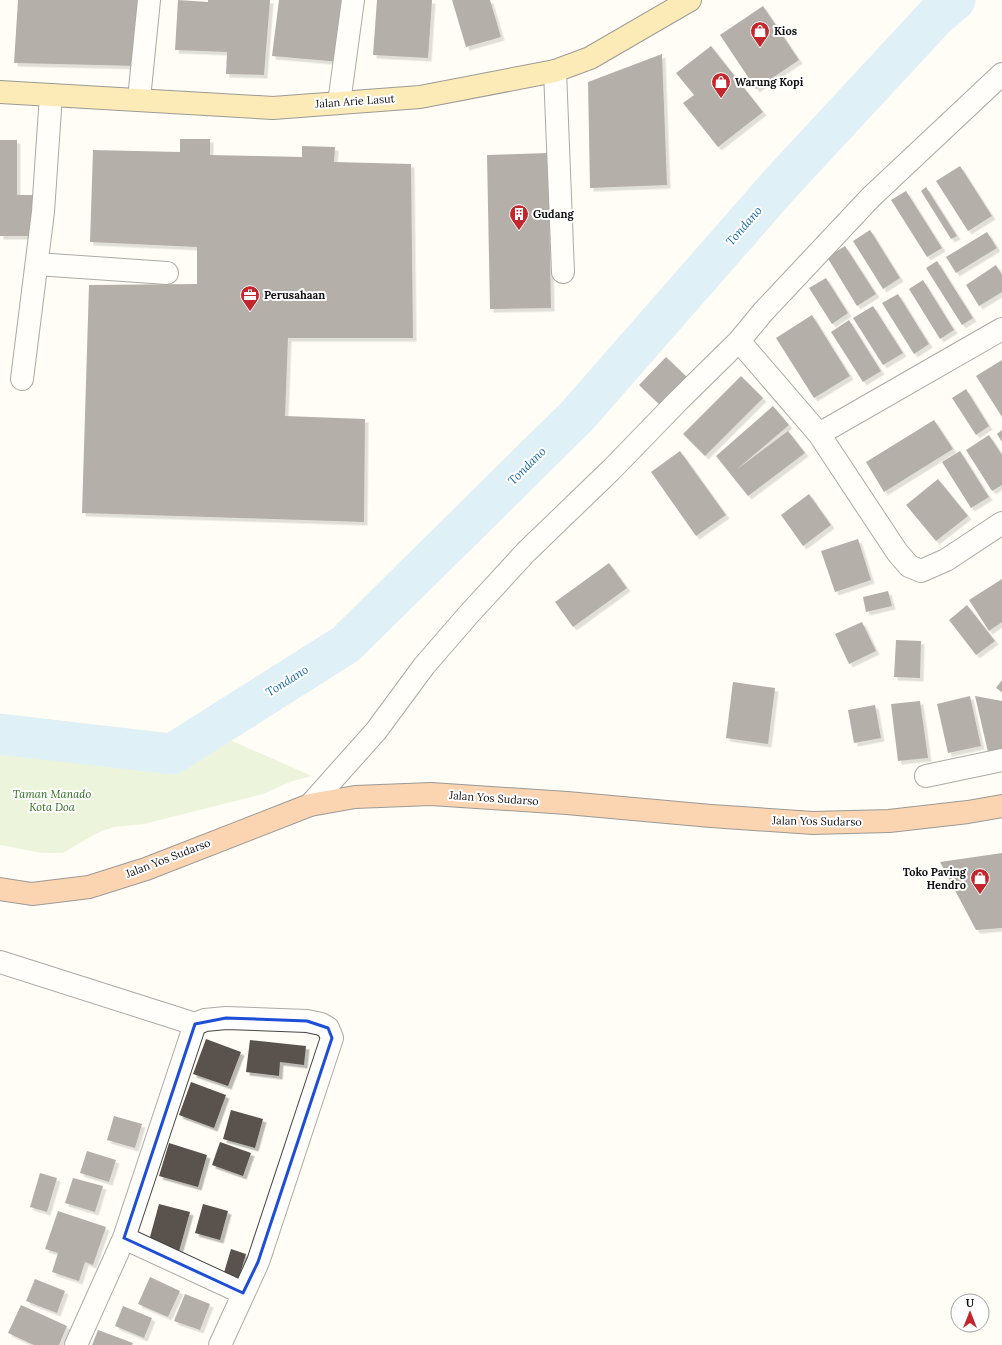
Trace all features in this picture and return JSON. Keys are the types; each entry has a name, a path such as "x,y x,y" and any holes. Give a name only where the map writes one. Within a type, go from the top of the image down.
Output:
{"highway":[{"name":"Jalan Yos Sudarso","path":"0,889 32,894 89,887 146,869 310,805 355,797 431,794 567,803 711,816 813,822 890,821 968,812 1002,806"}],"main road":[{"name":"Jalan Arie Lasut","path":"0,92 273,108 420,96 555,71 590,58 690,0"}],"street":[{"path":"139,99 149,0"},
{"path":"339,103 353,0"},
{"path":"555,71 563,272"},
{"path":"310,805 376,731 424,666 526,552 611,470 679,400 740,342 763,312 798,273 871,197 1001,83"},
{"path":"22,378 43,212 51,95"},
{"path":"37,264 166,273"},
{"path":"819,434 1002,329"},
{"path":"740,342 819,434 862,502 897,552 909,566 921,571 946,560 1002,523"},
{"path":"926,776 1002,760"},
{"path":"0,962 195,1024 205,1020 226,1018 307,1021 321,1024 328,1028 332,1038 260,1255 220,1345"},
{"path":"76,1345 124,1238 195,1024"},
{"path":"124,1238 243,1293"}],"highlighted area":[{"path":"226,1018 307,1021 328,1028 332,1038 258,1262 243,1293 124,1238 195,1024"}],"green space":[{"name":"Taman Manado Kota Doa","path":"0,739 74,753 156,758 191,747 230,740 312,776 290,782 263,794 144,824 114,827 97,833 63,853 42,853 0,845"}],"building":[{"path":"18,0 144,0 139,66 14,63"},
{"path":"178,0 208,2 208,0 270,0 264,75 226,74 227,52 175,50"},
{"path":"279,0 344,0 340,62 272,56"},
{"path":"377,0 432,0 428,58 373,55"},
{"path":"452,0 490,0 501,37 466,47"},
{"name":"Kios","path":"763,6 799,60 756,89 720,35"},
{"name":"Warung Kopi","path":"711,46 763,112 718,147 683,103 694,95 676,73"},
{"path":"662,54 667,185 590,188 588,82"},
{"name":"Perusahaan","path":"180,139 210,139 210,155 302,157 302,146 335,147 334,162 411,164 413,338 288,338 285,416 365,419 364,522 82,513 89,285 197,284 197,247 90,242 93,150 180,152"},
{"path":"0,140 17,140 17,195 37,195 37,236 0,236"},
{"name":"Gudang","path":"548,153 551,308 490,309 487,155"},
{"path":"960,166 992,216 968,231 936,181"},
{"path":"926,187 957,236 951,239 921,191"},
{"path":"906,191 942,248 927,257 891,200"},
{"path":"870,230 900,278 883,289 853,241"},
{"path":"987,232 997,248 956,273 946,257"},
{"path":"845,246 876,294 857,306 827,257"},
{"path":"937,261 973,318 962,325 926,268"},
{"path":"996,265 1002,275 1002,292 979,306 966,285"},
{"path":"826,278 848,313 832,324 809,288"},
{"path":"923,280 954,330 940,339 909,289"},
{"path":"898,294 929,344 914,354 882,303"},
{"path":"873,306 903,353 883,365 853,318"},
{"path":"812,315 850,376 814,398 776,338"},
{"path":"849,320 881,371 863,382 831,332"},
{"path":"666,357 687,377 660,405 639,385"},
{"path":"1002,360 1002,417 976,376"},
{"path":"741,376 763,398 705,456 683,434"},
{"path":"966,389 989,426 976,435 952,398"},
{"path":"773,406 789,425 736,470 788,431 805,453 748,496 716,456"},
{"path":"934,420 953,449 884,492 866,462"},
{"path":"1002,430 1002,442 997,434"},
{"path":"989,435 1002,455 1002,485 992,491 966,450"},
{"path":"680,451 726,515 696,536 651,472"},
{"path":"960,451 989,497 971,508 942,462"},
{"path":"938,479 968,516 936,541 906,505"},
{"path":"809,494 831,525 803,546 781,515"},
{"path":"858,539 871,580 835,592 821,551"},
{"path":"609,563 627,588 573,627 555,602"},
{"path":"1002,579 1002,622 989,631 969,600"},
{"path":"888,591 892,606 866,612 863,597"},
{"path":"967,605 995,641 976,655 949,620"},
{"path":"862,622 876,651 849,664 835,634"},
{"path":"896,640 921,641 920,678 894,677"},
{"path":"1002,680 1002,692 996,688"},
{"path":"733,682 775,688 768,744 726,738"},
{"path":"970,696 981,746 948,753 937,704"},
{"path":"975,696 1002,701 1002,749 988,752"},
{"path":"920,701 928,758 898,761 891,704"},
{"path":"875,705 881,738 854,743 848,710"},
{"name":"Toko Paving Hendro","path":"1002,853 1002,928 976,930 940,862"},
{"path":"206,1039 241,1052 228,1086 193,1074"},
{"path":"250,1040 306,1046 304,1065 280,1062 279,1076 246,1072"},
{"path":"191,1082 226,1095 214,1128 179,1115"},
{"path":"231,1110 263,1119 255,1148 223,1139"},
{"path":"114,1116 142,1124 135,1148 107,1140"},
{"path":"220,1142 251,1153 243,1176 212,1165"},
{"path":"169,1143 207,1155 198,1187 159,1176"},
{"path":"87,1151 116,1160 109,1182 80,1173"},
{"path":"40,1173 57,1178 47,1212 30,1207"},
{"path":"73,1178 103,1186 95,1212 65,1203"},
{"path":"159,1204 190,1212 178,1255 147,1248"},
{"path":"203,1204 228,1211 220,1240 195,1233"},
{"path":"58,1211 106,1227 93,1265 85,1262 79,1281 52,1272 58,1253 45,1249"},
{"path":"231,1249 246,1254 238,1281 223,1276"},
{"path":"150,1277 180,1291 168,1317 138,1304"},
{"path":"35,1279 65,1291 57,1313 26,1301"},
{"path":"185,1294 210,1304 200,1330 174,1321"},
{"path":"21,1305 67,1326 59,1345 34,1345 8,1333"},
{"path":"123,1306 152,1318 144,1338 115,1326"},
{"path":"98,1330 133,1343 132,1345 92,1345"}],"waterway":[{"name":"Tondano","path":"0,734 172,754 346,644 577,416 781,183 936,16 955,0"}],"place":[{"name":"Kios","path":"760,48"},
{"name":"Warung Kopi","path":"721,99"},
{"name":"Gudang","path":"519,231"},
{"name":"Perusahaan","path":"250,312"},
{"name":"Toko Paving Hendro","path":"980,895"}]}
